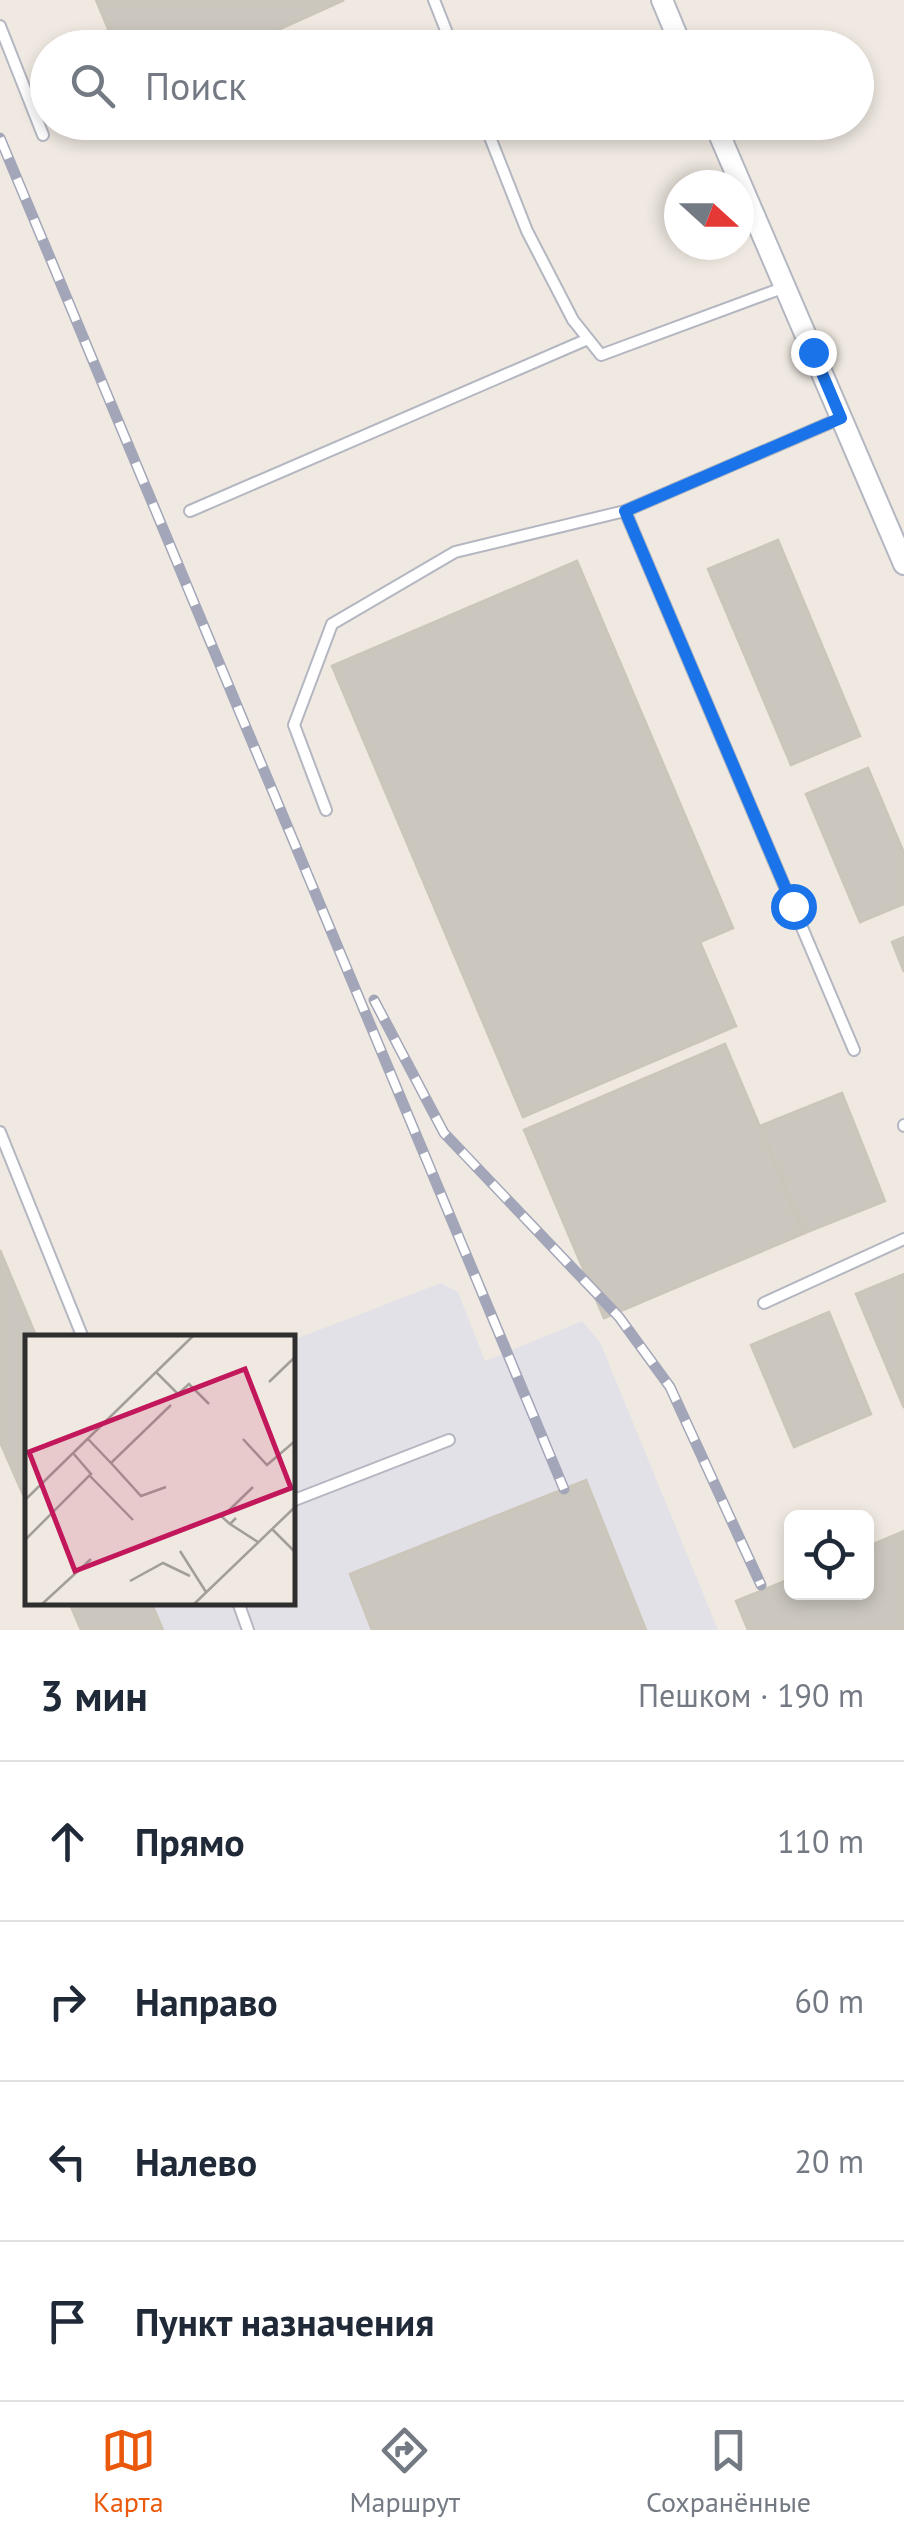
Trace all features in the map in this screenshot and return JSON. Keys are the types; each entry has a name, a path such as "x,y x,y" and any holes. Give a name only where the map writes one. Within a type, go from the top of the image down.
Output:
{"street":[{"path":"662,0 674,30"},
{"path":"722,140 904,564"}],"lane":[{"path":"434,0 446,30"},
{"path":"0,26 30,102"},
{"path":"491,140 527,231 572,320 602,356 785,287"},
{"path":"190,511 588,339"},
{"path":"326,810 294,725 332,624 455,552 625,511 841,418"},
{"path":"625,511 854,1050"},
{"path":"0,1132 82,1335"},
{"path":"764,1304 904,1240"},
{"path":"295,1500 449,1440"},
{"path":"239,1605 248,1630"}],"shaded area":[{"path":"441,1283 458,1292 485,1361 582,1321 600,1342 718,1630 86,1630 75,1605 295,1605 295,1339"}],"building":[{"path":"96,0 344,0 278,30 108,30"},
{"path":"778,540 860,736 791,765 708,569"},
{"path":"577,561 733,928 700,942 736,1026 523,1117 332,666"},
{"path":"868,768 904,853 904,904 860,922 806,794"},
{"path":"904,937 904,972 892,942"},
{"path":"725,1044 805,1233 604,1318 524,1130"},
{"path":"842,1093 885,1201 802,1234 760,1126"},
{"path":"0,1250 36,1335 25,1335 25,1499 0,1442"},
{"path":"904,1274 904,1408 856,1294"},
{"path":"829,1312 871,1414 794,1447 751,1345"},
{"path":"586,1480 646,1630 372,1630 350,1574"},
{"path":"904,1531 904,1630 748,1630 736,1601 784,1581 784,1600 874,1600 874,1544"},
{"path":"70,1605 152,1605 163,1630 81,1630"}],"railway":[{"path":"0,138 564,1489"},
{"path":"374,1000 444,1133 619,1317 670,1387 761,1585"}],"route":[{"path":"793,906 625,511 841,418 813,352"}]}
